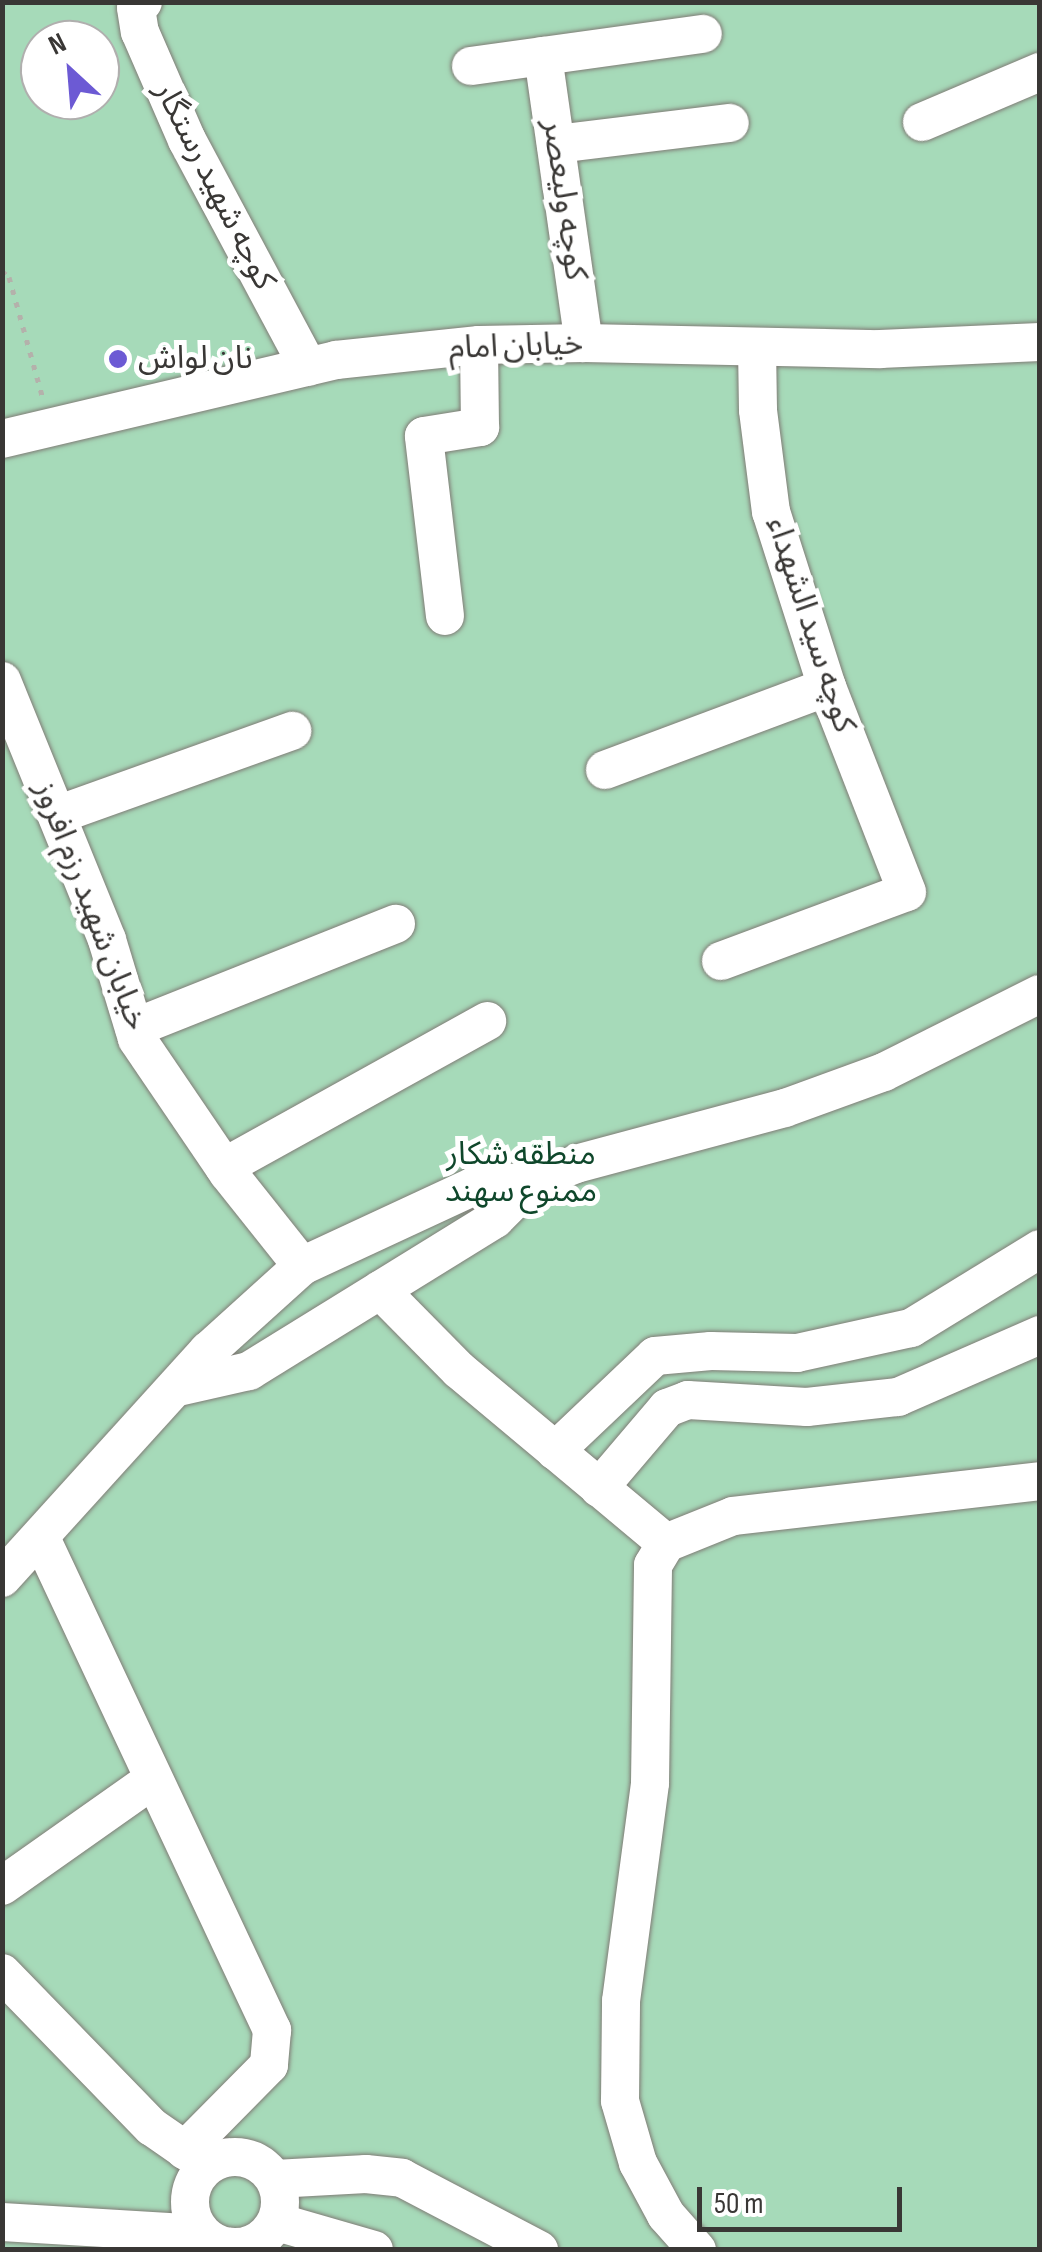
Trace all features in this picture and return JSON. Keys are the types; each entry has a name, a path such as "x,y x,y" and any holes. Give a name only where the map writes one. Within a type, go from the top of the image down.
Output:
{"street":[{"name":"کوچه شهید رستگار","path":"143,2 136,8 140,32 187,140 308,366"},
{"path":"471,66 703,34"},
{"name":"کوچه ولیعصر","path":"543,56 584,343"},
{"path":"922,122 1040,72"},
{"path":"556,144 730,122"},
{"name":"خیابان امام","path":"2,439 308,366 479,346 584,343 880,349 1040,342"},
{"path":"445,616 424,436 480,427 479,346"},
{"name":"کوچه سید الشهداء","path":"721,962 908,892 827,687 771,512 758,410 757,348"},
{"name":"خیابان شهید رزم افروز","path":"2,681 106,940 134,1028 224,1167 302,1266"},
{"path":"604,770 827,687"},
{"path":"57,814 292,730"},
{"path":"134,1028 396,924"},
{"path":"2,1578 208,1351 302,1266 474,1186 532,1181 576,1164 786,1108 884,1072 1040,994"},
{"path":"224,1167 487,1020"},
{"path":"178,1387 249,1371 441,1248 495,1218 532,1181"},
{"path":"556,1451 655,1356 711,1351 797,1353 911,1328 1040,1249"},
{"path":"380,1290 459,1370 666,1544"},
{"path":"599,1488 667,1408 688,1400 807,1408 898,1397 1040,1335"},
{"path":"697,2250 666,2216 638,2163 620,2101 621,2001 650,1783 653,1565 666,1544 732,1516 1002,1489 1040,1481"},
{"path":"2,1973 152,2127 197,2158 238,2156 252,2160 275,2179 281,2208 268,2234 242,2248 214,2243 202,2234 190,2206 197,2158 269,2065 272,2030 41,1538"},
{"path":"2,1886 152,1780"},
{"path":"275,2179 366,2174 402,2178 540,2250"},
{"path":"2,2222 202,2234"},
{"path":"277,2222 374,2250"}],"path":[{"path":"2,271 9,277 51,427"}],"green space":[{"name":"منطقه شکار ممنوع سهند","path":"3,3 1039,3 1039,2249 3,2250"}],"place":[{"name":"نان لواش","path":"118,359"}]}
